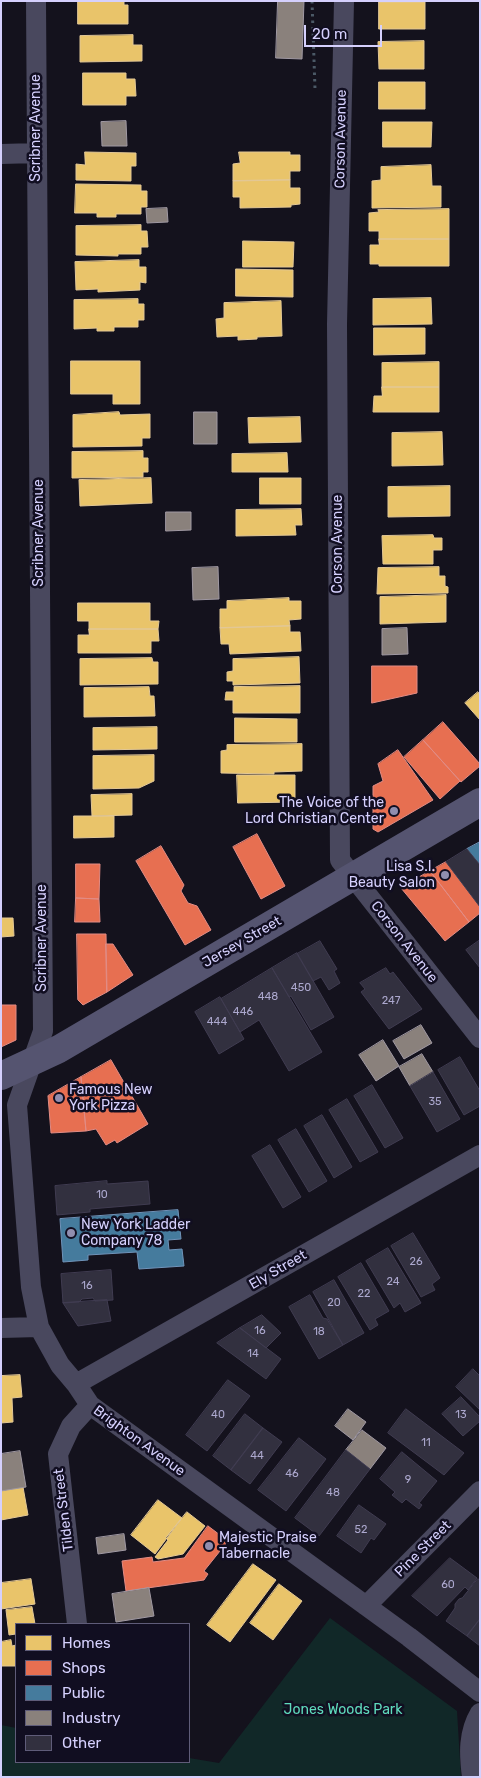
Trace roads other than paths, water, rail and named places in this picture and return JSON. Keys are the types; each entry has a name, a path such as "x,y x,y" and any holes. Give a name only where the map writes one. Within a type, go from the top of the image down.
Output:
{"street":[{"name":"Scribner Avenue","path":"32,1063 43,1031 36,1"},
{"name":"Corson Avenue","path":"344,1 338,324 340,860 480,1038"},
{"path":"1,154 37,153"},
{"name":"Jersey Street","path":"1,1076 59,1050 480,802"},
{"name":"Brighton Avenue","path":"32,1063 17,1105 31,1287 39,1326 60,1365 76,1384 90,1406 409,1636 480,1692"},
{"name":"Ely Street","path":"76,1384 480,1155"},
{"path":"1,1328 39,1326"},
{"name":"Tilden Street","path":"77,1623 58,1454 71,1426 90,1406"},
{"name":"Pine Street","path":"366,1606 480,1492"},
{"path":"472,1777 469,1758 470,1737 472,1727 480,1712"}],"place":[{"name":"The Voice of the Lord Christian Center","path":"394,811"},
{"name":"Lisa S.I. Beauty Salon","path":"445,875"},
{"name":"Famous New York Pizza","path":"59,1098"},
{"name":"New York Ladder Company 78","path":"71,1233"},
{"name":"Majestic Praise Tabernacle","path":"209,1546"}],"park label":[{"name":"Jones Woods Park","path":"343,1710"}]}
